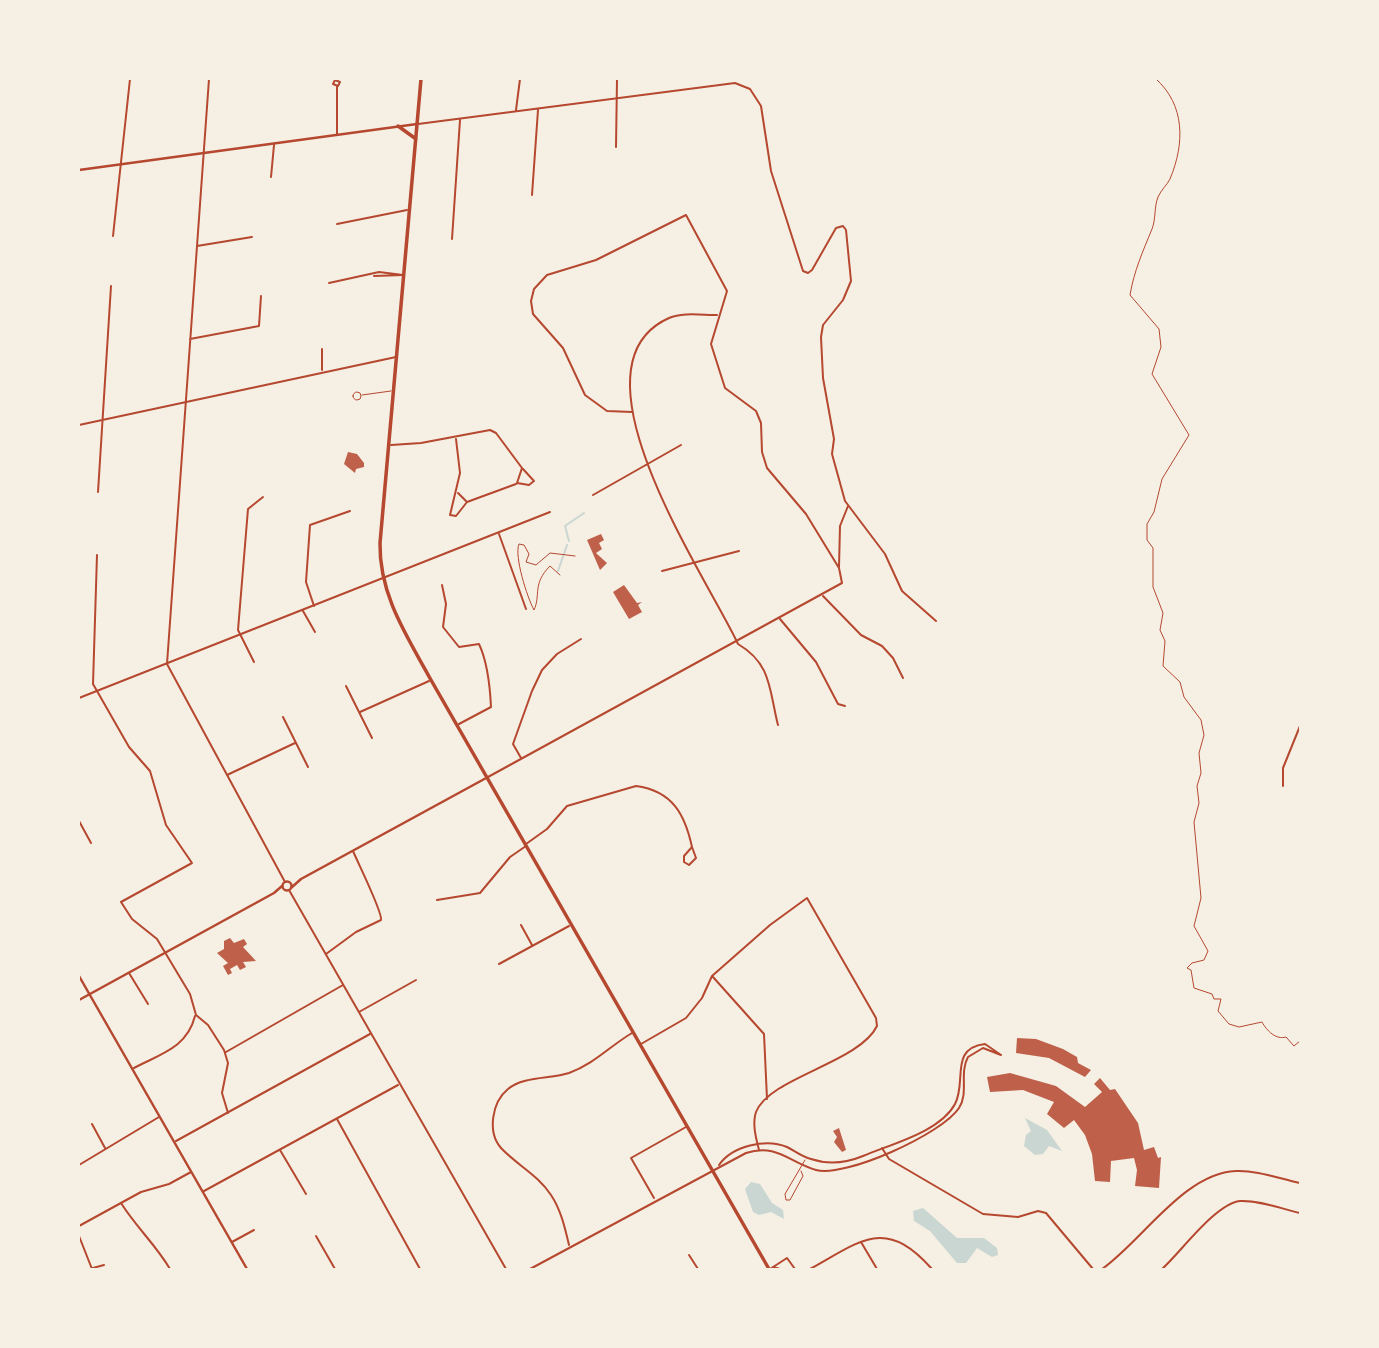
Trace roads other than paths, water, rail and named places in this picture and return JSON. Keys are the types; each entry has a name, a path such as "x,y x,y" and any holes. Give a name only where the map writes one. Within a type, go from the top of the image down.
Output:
{"main road":[{"path":"421,79 380,544 383,578 399,622 431,680 770,1269"},
{"path":"398,126 416,139"}],"street":[{"path":"113,236 130,79"},
{"path":"209,79 167,664 342,985 506,1269"},
{"path":"516,111 520,79"},
{"path":"616,147 617,79"},
{"path":"79,170 736,83 750,89 761,106 771,171 803,271 808,273 812,270 836,228 843,226 846,230 851,281 843,300 823,325 821,343 823,378 834,439 832,454 848,506 885,554 902,590 936,621"},
{"path":"337,87 337,136"},
{"path":"532,195 537,109"},
{"path":"452,239 460,119"},
{"path":"271,177 274,144"},
{"path":"337,224 410,210"},
{"path":"632,412 607,411 594,405 585,396 563,348 533,314 531,301 534,289 547,275 596,260 686,215 727,291 727,299 718,314 711,344 725,388 756,411 761,423 762,452 767,468 806,514 839,568"},
{"path":"196,246 252,237"},
{"path":"329,284 386,272 404,275"},
{"path":"386,272 386,277"},
{"path":"373,275 404,275"},
{"path":"98,492 100,420 111,286"},
{"path":"190,339 259,326 261,296"},
{"path":"718,314 669,318 641,340 631,360 632,412 649,464 696,562 737,641 755,655 766,674 778,725"},
{"path":"322,349 322,371"},
{"path":"79,425 397,357"},
{"path":"389,445 456,438 490,430 522,468 532,475 534,481 529,485 517,483 467,502 453,517 450,510 460,473 456,438"},
{"path":"593,495 681,445"},
{"path":"517,483 522,468"},
{"path":"457,492 467,502"},
{"path":"254,662 239,635 248,509 262,497"},
{"path":"274,893 289,890 301,879 353,850 842,583 839,568 840,526 848,506"},
{"path":"314,606 306,582 311,523 350,511"},
{"path":"79,698 550,512"},
{"path":"499,533 526,609"},
{"path":"662,571 739,551"},
{"path":"97,555 93,684 129,747 150,771 166,825 192,863 121,902 132,919 154,935 190,994 196,1015 208,1025 226,1052 228,1063 222,1093 228,1113"},
{"path":"442,584 446,604 443,627 458,647 479,643 489,670 487,685 491,708 458,725"},
{"path":"822,595 861,635 882,646 893,658 903,678"},
{"path":"303,610 315,632"},
{"path":"779,619 816,662 838,704 845,706"},
{"path":"522,759 513,744 536,680 551,659 580,639"},
{"path":"360,712 431,680"},
{"path":"346,686 372,738"},
{"path":"283,718 308,767"},
{"path":"1283,786 1283,768 1300,726"},
{"path":"226,776 295,743"},
{"path":"437,900 480,893 510,857 547,829 567,806 636,786 670,801 682,812 696,858 689,865 684,862 684,856 692,847"},
{"path":"79,821 90,843"},
{"path":"325,954 356,932 382,920 383,913 365,883 353,850"},
{"path":"79,1000 274,893 285,883 301,879"},
{"path":"285,883 289,890"},
{"path":"640,1045 686,1018 702,998 712,976 770,925 807,898 876,1018 877,1026 874,1034 855,1049 814,1069 767,1099 757,1110 754,1121 759,1150"},
{"path":"499,964 572,924"},
{"path":"521,925 533,946"},
{"path":"129,973 148,1004"},
{"path":"79,976 247,1269"},
{"path":"712,976 764,1034 767,1099"},
{"path":"358,1012 416,980"},
{"path":"226,1052 342,985"},
{"path":"132,1069 181,1043 191,1030 196,1015"},
{"path":"570,1247 559,1210 551,1195 537,1177 500,1147 493,1119 499,1099 508,1088 581,1068 605,1054 633,1032"},
{"path":"174,1142 371,1034"},
{"path":"530,1269 711,1169 759,1150 784,1153 818,1171 836,1172 884,1153 943,1125 960,1107 968,1057 983,1048 1002,1055 998,1049 985,1044 968,1050 961,1061 959,1093 952,1109 926,1129 882,1148 844,1162 806,1157 774,1143 758,1144 734,1153 718,1166"},
{"path":"203,1192 399,1084"},
{"path":"79,1165 159,1116"},
{"path":"336,1118 420,1269"},
{"path":"92,1125 106,1150"},
{"path":"655,1200 631,1158 687,1126"},
{"path":"882,1148 891,1161 983,1214 1018,1217 1038,1211 1046,1213 1093,1269"},
{"path":"280,1149 306,1194"},
{"path":"79,1226 146,1189 169,1184 191,1172"},
{"path":"1102,1269 1196,1185 1214,1175 1249,1172 1300,1183"},
{"path":"121,1202 134,1223 157,1247 170,1269"},
{"path":"1162,1269 1219,1211 1232,1203 1246,1202 1300,1213"},
{"path":"232,1242 254,1230"},
{"path":"79,1236 92,1269 104,1265"},
{"path":"316,1236 335,1269"},
{"path":"810,1269 861,1241 877,1236 915,1250 932,1269"},
{"path":"861,1241 877,1269"},
{"path":"690,1255 698,1269"},
{"path":"770,1269 787,1258 795,1269"},
{"path":"787,1269 792,1265"},
{"path":"770,1269 780,1269"}],"lane":[{"path":"362,395 394,391"},
{"path":"801,1171 796,1172 785,1194 786,1200 790,1200 803,1176 801,1171 806,1157"}],"waterway":[{"path":"569,541 565,526 584,513"},
{"path":"558,571 567,545"}]}
